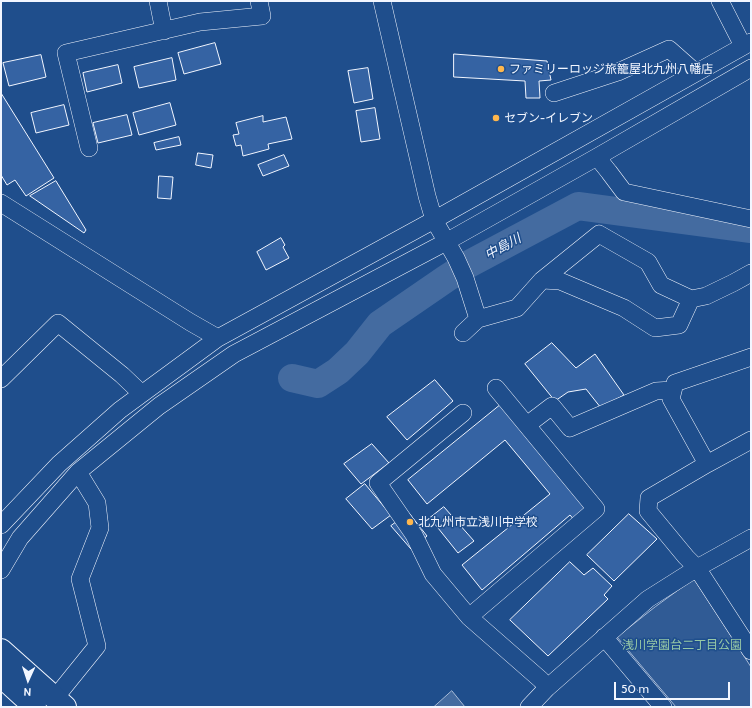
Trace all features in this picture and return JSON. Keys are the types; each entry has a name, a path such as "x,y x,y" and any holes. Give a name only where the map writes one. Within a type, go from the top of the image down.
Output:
{"main road":[{"path":"1,650 60,702"},
{"path":"1,676 35,707"}],"street":[{"path":"158,1 164,31"},
{"path":"89,148 66,53 200,22 262,16 259,1"},
{"path":"1,525 59,464 120,410 218,338 434,220 747,44 720,1"},
{"path":"387,2 427,196 434,220 456,258 465,278 478,319"},
{"path":"554,93 618,72 668,49 696,72"},
{"path":"1,570 20,538 78,472 159,406 234,354 446,242 751,68"},
{"path":"597,157 624,192 751,219"},
{"path":"1,203 218,338"},
{"path":"463,333 478,319 517,308 542,280 599,234 648,262 661,285 691,299 706,296 751,273"},
{"path":"542,280 560,282 624,308 655,328 679,325 691,299"},
{"path":"1,379 58,324 122,375 142,394"},
{"path":"707,464 671,399 675,383 751,357"},
{"path":"469,617 596,509 496,388"},
{"path":"527,425 552,406 570,428 656,392 673,390"},
{"path":"463,413 378,483 414,535 433,574 469,617 541,680 548,688"},
{"path":"751,440 649,498 648,511 697,568 746,634 751,651"},
{"path":"60,702 97,646 80,579 100,528 98,509 97,503 78,472"},
{"path":"529,707 604,637 648,599 697,568 751,538"},
{"path":"604,637 657,705"}],"shaded area":[{"name":"浅川学園台二丁目公園","path":"694,579 751,667 751,707 676,707 617,637"},
{"path":"452,691 465,707 434,707"}],"building":[{"path":"215,43 221,64 184,74 178,53"},
{"name":"ファミリーロッジ旅籠屋北九州八幡店","path":"454,54 547,61 551,80 539,81 540,98 526,98 525,81 454,77"},
{"path":"41,55 46,77 9,86 3,63"},
{"path":"172,58 176,80 139,88 134,67"},
{"path":"118,65 122,83 87,92 83,73"},
{"path":"368,68 373,99 354,103 348,71"},
{"path":"1,93 54,178 26,196 15,180 7,185 1,175"},
{"path":"170,103 176,125 139,135 133,113"},
{"path":"64,105 69,125 36,133 31,113"},
{"path":"375,108 380,139 361,142 356,111"},
{"path":"127,115 132,135 98,143 93,123"},
{"path":"263,116 263,122 286,117 292,139 268,144 269,149 243,156 241,145 236,146 233,135 239,134 236,123"},
{"path":"179,137 181,145 156,150 154,143"},
{"path":"198,153 213,155 211,168 196,165"},
{"path":"284,155 289,166 263,176 258,165"},
{"path":"159,176 173,177 171,199 158,198"},
{"path":"56,181 86,230 84,233 30,196"},
{"path":"281,238 285,245 283,247 289,258 266,270 257,252"},
{"path":"552,343 576,368 595,354 624,395 601,408 586,389 568,392 555,401 525,364"},
{"path":"435,380 453,401 407,440 387,417"},
{"path":"509,398 597,504 575,521 570,515 482,590 462,565 550,494 505,440 427,504 408,480"},
{"path":"372,444 389,463 361,484 344,464"},
{"path":"365,484 391,515 372,529 346,499"},
{"path":"444,507 474,541 458,553 430,518"},
{"path":"409,513 427,536 411,549 391,526"},
{"path":"629,514 657,539 614,581 587,555"},
{"path":"570,562 584,575 593,568 612,586 604,595 608,599 548,656 510,620"}],"waterway":[{"name":"中島川","path":"292,378 318,384 338,371 357,353 380,324 447,278 469,264 578,206 751,229"}],"place":[{"name":"ファミリーロッジ旅籠屋北九州八幡店","path":"501,69"},
{"name":"セブン-イレブン","path":"496,118"},
{"name":"北九州市立浅川中学校","path":"410,522"}]}
